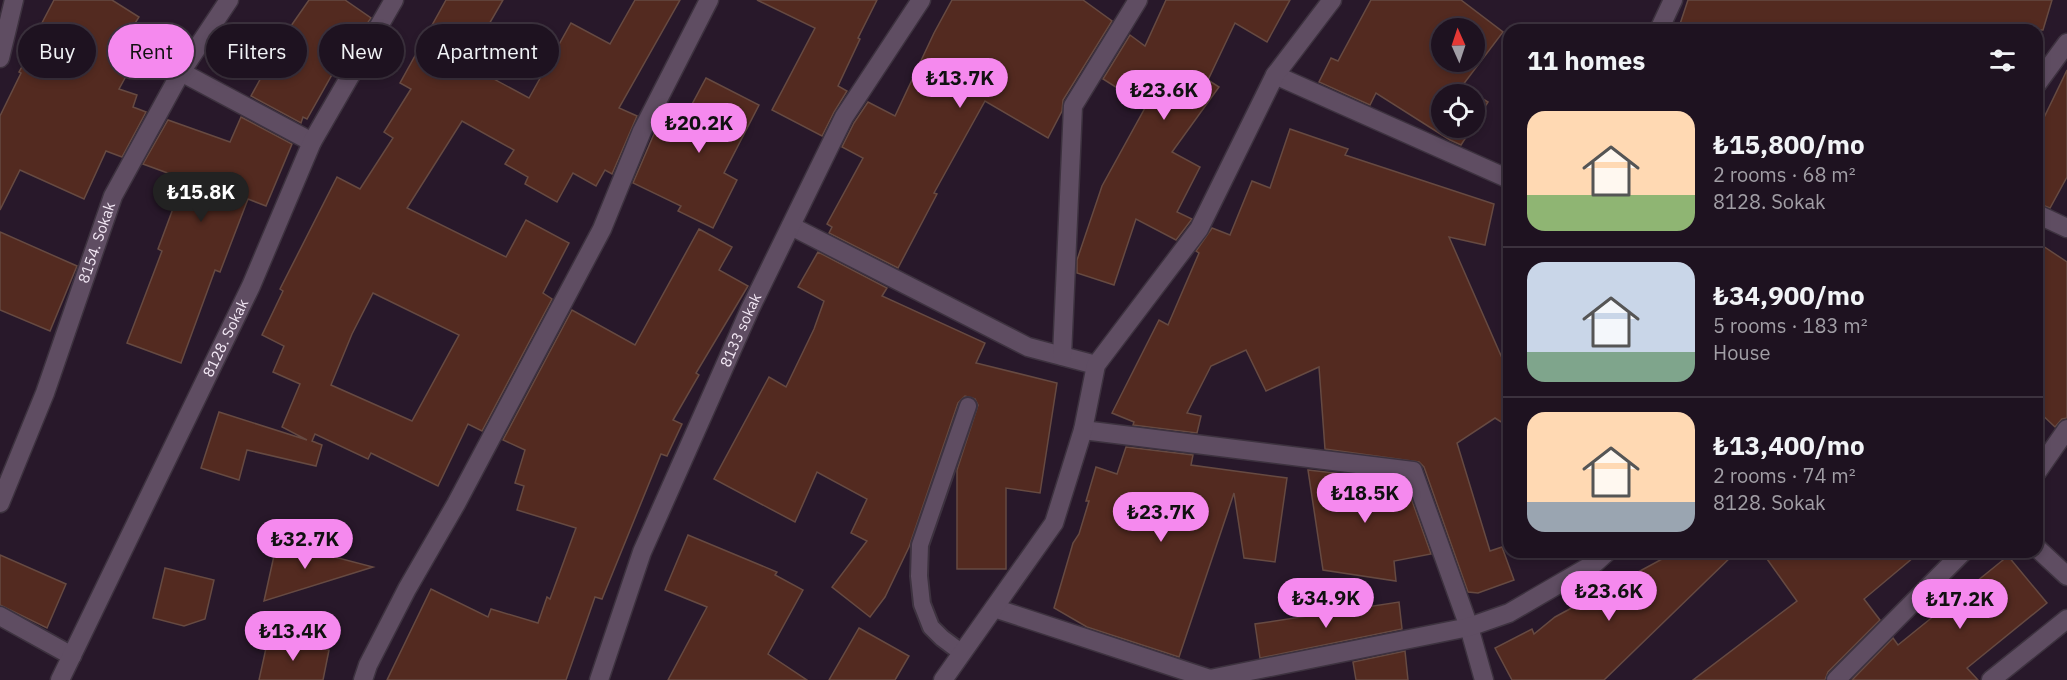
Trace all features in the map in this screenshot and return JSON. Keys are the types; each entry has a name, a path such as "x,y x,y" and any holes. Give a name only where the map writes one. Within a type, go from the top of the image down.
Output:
{"street":[{"path":"0,58 14,0"},
{"name":"8154. Sokak","path":"194,52 229,0"},
{"name":"8128. Sokak","path":"60,680 251,286 312,142 394,0"},
{"path":"363,680 368,665 407,589 456,504 602,229 642,131 710,0"},
{"name":"8133 sokak","path":"599,680 642,552 750,309 844,117 921,0"},
{"path":"1062,356 1073,106 1137,0"},
{"path":"943,680 1054,523 1083,430 1096,365 1199,229 1275,75 1332,0"},
{"path":"1662,24 1673,0"},
{"path":"2043,76 2067,43"},
{"path":"1275,75 1503,175"},
{"name":"8154. Sokak","path":"0,503 45,393 113,196 178,78"},
{"path":"192,78 312,142"},
{"path":"2043,217 2067,228"},
{"path":"791,226 1028,347 1096,365"},
{"path":"2043,463 2067,429"},
{"path":"1083,430 1413,471 1469,627 1484,680"},
{"path":"2043,554 2067,576"},
{"path":"994,608 1210,679 1469,627 1509,613 1600,558"},
{"path":"1836,680 1957,558"},
{"path":"0,616 72,656"},
{"path":"1991,680 2067,619"}],"lane":[{"path":"962,653 931,627 921,604 919,576 920,545 968,406"}],"building":[{"path":"54,0 112,0 139,17 135,24 108,24 108,78 125,78 119,89 137,95 133,107 146,112 122,157 106,151 84,199 20,170 0,210 0,116 19,78 96,78 96,24 41,24"},
{"path":"309,0 345,0 371,18 367,24 319,24 319,78 330,78 307,119 303,117 301,123 251,96 261,78 307,78 307,24 292,24"},
{"path":"446,0 503,0 489,24 433,24"},
{"path":"635,0 680,0 619,108 637,116 612,174 605,170 596,186 573,173 557,202 525,184 528,177 505,164 514,150 462,121 407,208 506,257 526,220 569,243 543,293 552,299 482,431 468,424 438,486 371,453 368,459 315,434 312,441 322,445 316,466 247,450 239,480 201,468 219,412 307,440 282,427 300,384 273,372 284,346 262,335 283,291 280,289 337,177 360,189 393,138 384,132 411,89 400,83 416,54 416,78 492,78 529,98 540,78 559,78 559,44 571,23 610,44","holes":["373,293 459,335 412,421 331,385 352,334"]},
{"path":"757,0 877,0 838,86 847,91 822,136 772,110 815,28"},
{"path":"952,0 1083,0 1112,21 1063,100 1062,111 1048,138 985,101 934,193 937,194 898,268 829,233 832,227 827,224 863,158 842,147 868,102 895,116"},
{"path":"1166,0 1290,0 1267,42 1235,23 1208,80 1219,87 1172,152 1200,167 1177,212 1192,219 1176,240 1136,219 1114,285 1077,273 1077,260 1102,186 1146,106 1103,79 1130,35 1145,46"},
{"path":"1371,0 1461,0 1485,18 1431,18 1431,72 1473,72 1464,84 1431,84 1431,128 1376,93 1370,105 1319,82 1331,58 1338,61"},
{"path":"1688,0 2052,0 2043,30 2043,24 1680,24"},
{"path":"1485,18 1503,32 1485,56"},
{"path":"2067,70 2067,177 2050,208 2043,205 2043,120"},
{"path":"706,78 759,105 724,173 737,180 713,228 678,211 681,206 633,183 657,127 675,136"},
{"path":"241,117 292,144 266,206 248,199 220,272 215,270 181,363 127,343 162,251 158,249 184,179 143,164 168,120 230,142"},
{"path":"1290,129 1348,149 1345,155 1494,204 1485,245 1449,237 1503,360 1503,423 1495,418 1457,443 1490,551 1502,547 1503,558 1506,558 1514,580 1478,593 1468,592 1424,467 1419,462 1325,449 1319,367 1266,391 1246,350 1211,366 1187,413 1201,416 1197,433 1133,425 1134,422 1112,413 1159,320 1168,325 1199,253 1196,251 1212,228 1230,235 1252,181 1270,188"},
{"path":"1447,138 1466,138 1461,145"},
{"path":"699,229 732,247 719,270 748,286 696,373 699,375 673,420 682,424 667,456 661,454 602,599 595,597 566,680 387,680 431,589 488,617 491,609 538,623 547,597 550,599 576,528 517,510 524,486 515,483 525,450 503,440 572,310 635,345"},
{"path":"0,232 77,266 50,331 0,310"},
{"path":"2043,246 2067,262 2067,418 2062,419 2055,427 2043,416"},
{"path":"818,252 887,288 882,296 985,343 976,363 1057,383 1040,493 1006,488 1006,569 957,569 957,470 978,405 975,399 965,396 958,403 909,547 885,597 870,617 832,587 867,541 851,533 867,499 817,472 795,522 714,479 769,377 786,387 814,329 824,301 798,287"},
{"path":"1126,447 1193,455 1191,465 1287,478 1275,562 1244,558 1234,493 1179,657 1087,627 1054,608 1073,543 1079,534 1089,501 1086,501 1096,467 1117,474"},
{"path":"1308,470 1405,481 1431,554 1394,561 1396,581 1323,570"},
{"path":"688,535 777,572 775,575 803,590 768,654 807,680 668,680 707,607 665,590"},
{"path":"277,542 373,567 264,601"},
{"path":"0,555 66,584 47,628 0,605"},
{"path":"1664,558 1730,558 1604,680 1512,680 1495,648 1532,629 1534,634 1555,617"},
{"path":"1766,558 1913,558 1864,599 1880,620 1828,672 1825,680 1693,680 1797,601"},
{"path":"2006,558 2010,558 2047,603 1967,668 1978,680 1852,680 1893,638 1898,645"},
{"path":"165,568 214,580 205,619 184,626 153,618"},
{"path":"1399,602 1402,629 1260,658 1255,624"},
{"path":"859,628 909,656 895,680 829,680"},
{"path":"268,639 329,650 323,680 259,680"},
{"path":"1405,651 1408,680 1356,680 1353,662"}]}
